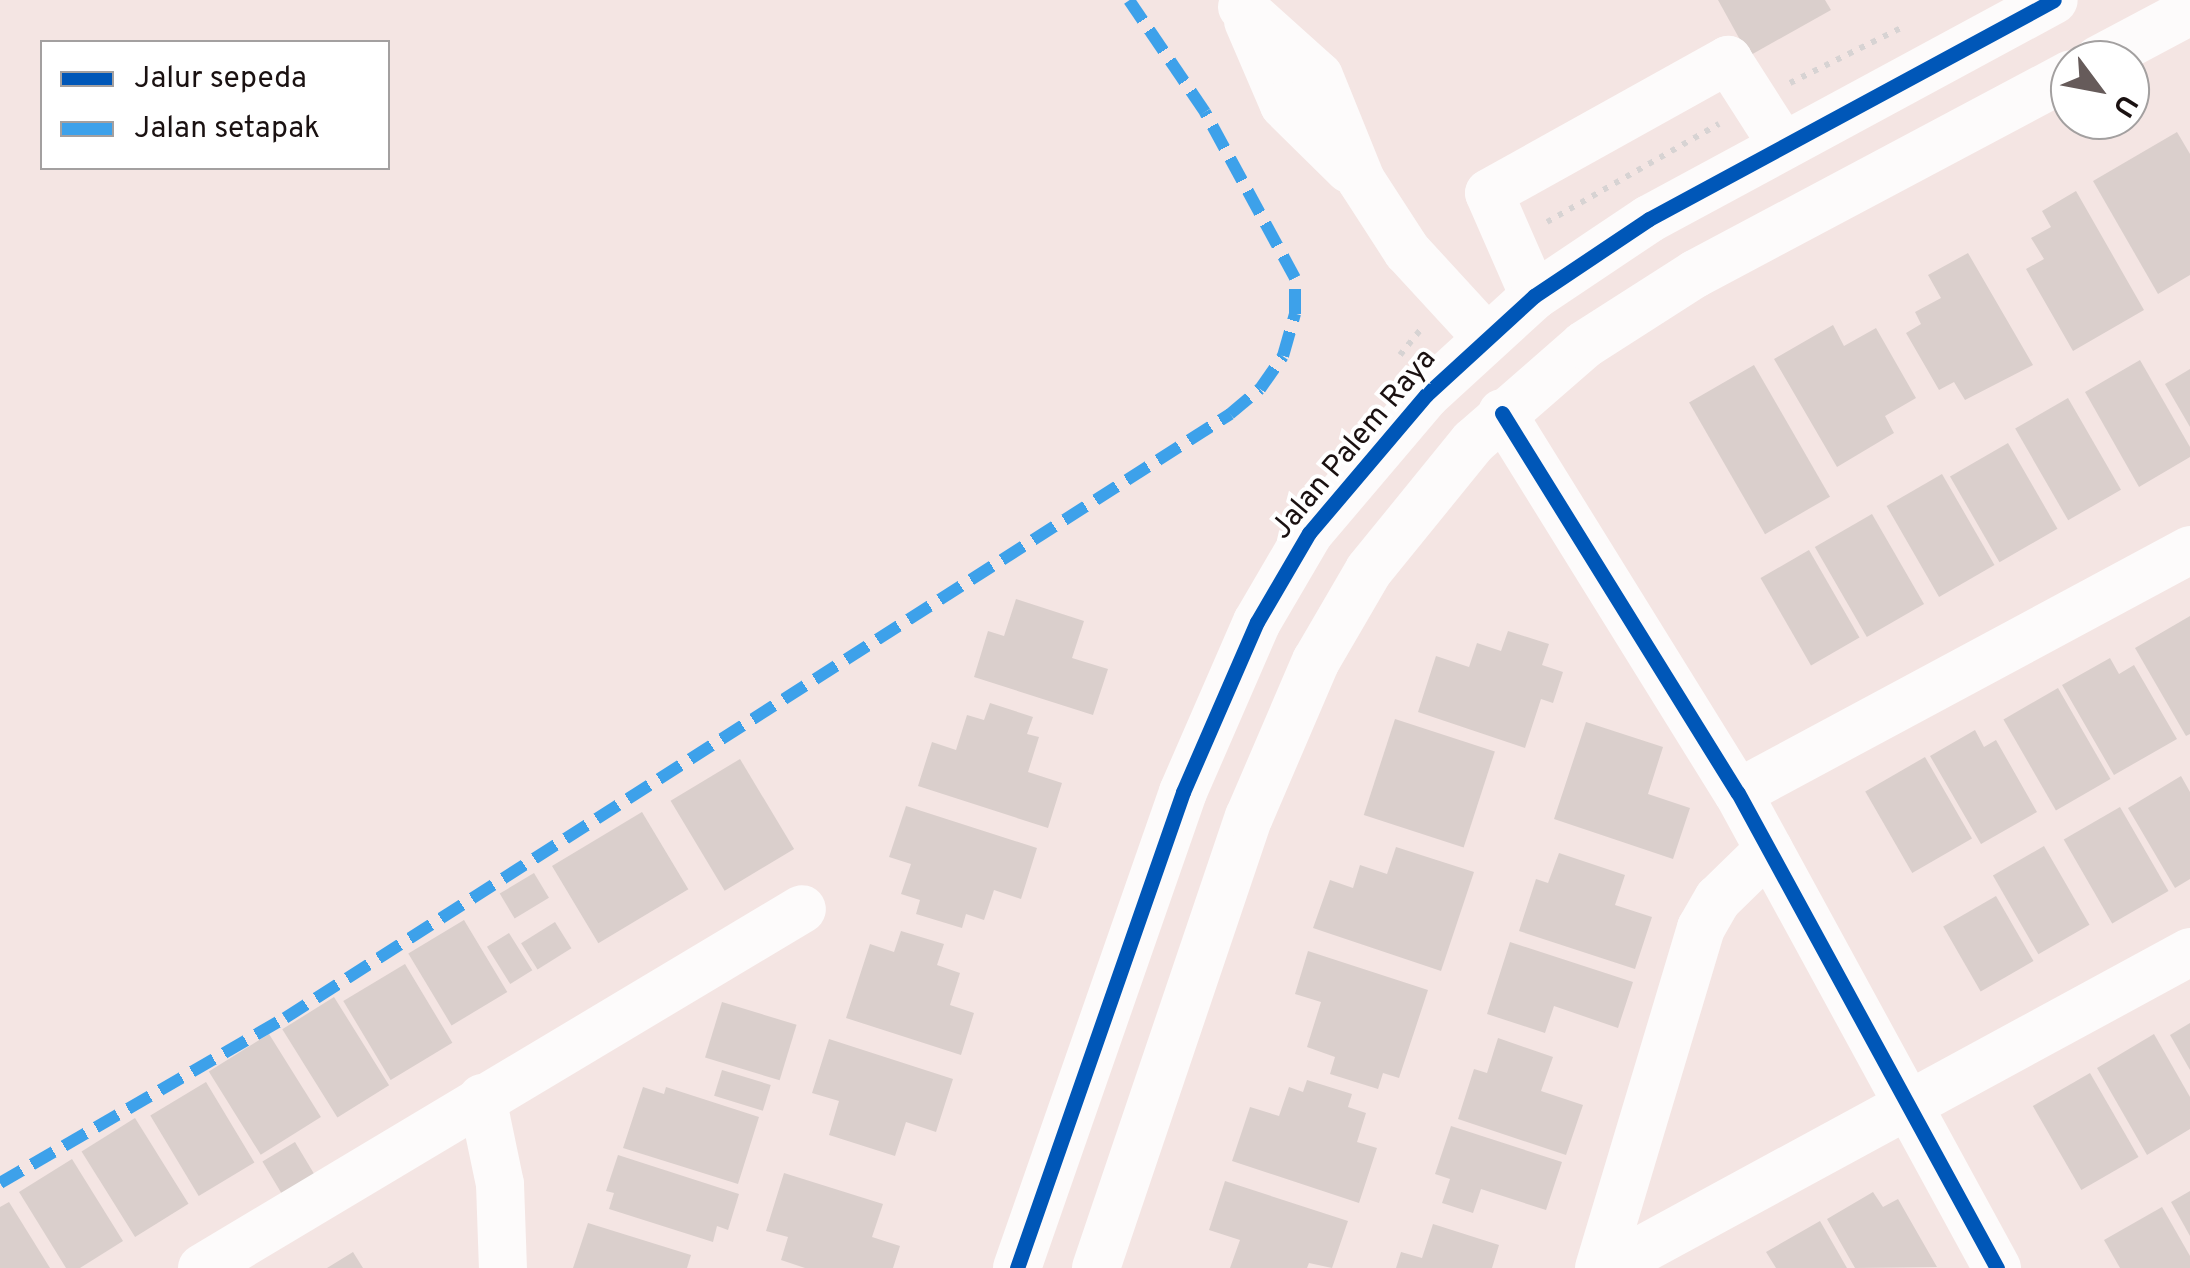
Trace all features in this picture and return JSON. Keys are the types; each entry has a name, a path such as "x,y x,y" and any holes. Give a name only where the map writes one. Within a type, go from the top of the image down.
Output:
{"street":[{"name":"Jalan Palem Raya","path":"1017,1268 1183,792 1257,622 1309,533 1426,395 1534,296 1649,219 2054,0"},
{"path":"1245,2 1319,76 1361,180 1407,251 1486,337"},
{"path":"2136,40 2190,11"},
{"path":"1534,296 1489,192 1728,60 1783,146"},
{"path":"1096,1268 1249,817 1316,660 1369,570 1473,442 1584,345 1695,274 2050,86"},
{"path":"1502,413 1738,793 1997,1268"},
{"path":"1738,793 2190,550"},
{"path":"1600,1268 1702,928 1718,899 1769,849"},
{"path":"202,1268 802,909"},
{"path":"1608,1268 2190,952"},
{"path":"482,1098 500,1184 503,1268"}],"building":[{"path":"1718,0 1825,0 1831,10 1749,56"},
{"path":"2177,132 2190,154 2190,275 2158,294 2093,181"},
{"path":"2076,191 2144,310 2073,351 2026,269 2044,259 2031,238 2051,227 2042,211"},
{"path":"1968,253 2033,365 1965,400 1954,382 1939,390 1906,333 1921,324 1915,312 1941,298 1928,275"},
{"path":"1833,325 1844,346 1876,328 1916,398 1885,416 1894,433 1837,467 1774,359"},
{"path":"2140,360 2190,447 2190,457 2139,487 2085,392"},
{"path":"1754,365 1830,497 1765,534 1689,402"},
{"path":"2190,369 2190,427 2165,384"},
{"path":"2068,398 2121,490 2068,520 2015,428"},
{"path":"2008,443 2058,529 1999,562 1950,476"},
{"path":"1942,474 1994,565 1939,597 1887,506"},
{"path":"1872,514 1924,604 1867,637 1815,547"},
{"path":"1809,550 1860,637 1811,665 1761,578"},
{"path":"1016,599 1084,621 1072,658 1108,669 1093,715 974,677 988,631 1004,636"},
{"path":"2190,616 2190,734 2186,736 2135,648"},
{"path":"1508,631 1549,644 1542,665 1563,672 1553,703 1541,699 1525,748 1418,712 1436,656 1469,667 1477,643 1501,651"},
{"path":"2110,658 2119,674 2134,665 2177,739 2114,775 2062,685"},
{"path":"2058,688 2110,779 2056,810 2003,720"},
{"path":"990,703 1033,717 1027,734 1039,737 1028,772 1062,783 1048,828 918,786 932,742 956,750 967,715 984,720"},
{"path":"1395,719 1495,751 1464,848 1364,815"},
{"path":"1586,722 1663,747 1648,794 1690,808 1673,859 1554,819"},
{"path":"1975,730 1984,747 1996,740 2037,812 1981,844 1930,756"},
{"path":"1925,757 1972,838 1912,873 1865,792"},
{"path":"740,759 794,849 725,891 671,801"},
{"path":"2181,776 2190,792 2190,879 2175,888 2128,808"},
{"path":"906,806 1037,848 1021,899 994,890 984,920 966,914 962,928 916,914 920,900 901,894 911,864 889,857"},
{"path":"2120,807 2168,891 2112,924 2064,840"},
{"path":"642,812 688,889 598,943 552,866"},
{"path":"2044,846 2090,925 2038,954 1993,876"},
{"path":"1396,847 1474,872 1441,971 1313,928 1330,880 1353,888 1360,865 1387,874"},
{"path":"1559,853 1625,875 1615,905 1652,917 1635,969 1519,931 1536,879 1548,883"},
{"path":"534,873 549,898 515,918 500,894"},
{"path":"1996,896 2034,961 1981,991 1943,926"},
{"path":"464,920 507,992 452,1025 408,953"},
{"path":"555,922 571,948 538,969 521,943"},
{"path":"901,931 944,944 937,965 960,973 950,1005 974,1013 961,1055 846,1018 870,944 894,952"},
{"path":"509,933 532,970 510,984 487,947"},
{"path":"1510,942 1633,982 1618,1028 1554,1006 1545,1033 1487,1014"},
{"path":"1308,951 1428,990 1399,1078 1383,1073 1378,1089 1330,1074 1335,1057 1307,1047 1321,1002 1295,994"},
{"path":"405,964 452,1043 391,1080 343,1001"},
{"path":"334,997 389,1085 337,1118 282,1029"},
{"path":"722,1002 797,1025 780,1080 705,1057"},
{"path":"2190,1023 2190,1070 2170,1035"},
{"path":"269,1034 321,1117 261,1155 209,1072"},
{"path":"2154,1034 2190,1097 2190,1129 2147,1155 2097,1068"},
{"path":"1498,1038 1553,1057 1541,1091 1583,1105 1566,1155 1458,1119 1474,1069 1487,1073"},
{"path":"829,1039 953,1079 936,1132 906,1122 895,1156 829,1135 839,1101 812,1093"},
{"path":"722,1070 771,1085 763,1111 714,1096"},
{"path":"2090,1073 2138,1157 2081,1190 2033,1106"},
{"path":"1307,1080 1352,1094 1348,1107 1366,1113 1357,1142 1377,1148 1359,1203 1232,1161 1250,1107 1279,1116 1289,1087 1303,1092"},
{"path":"206,1082 254,1163 199,1196 150,1115"},
{"path":"643,1087 664,1094 666,1087 759,1117 738,1184 623,1148"},
{"path":"135,1118 189,1204 135,1237 82,1151"},
{"path":"1451,1126 1562,1162 1546,1210 1481,1189 1473,1213 1442,1203 1450,1179 1435,1174"},
{"path":"295,1142 315,1175 283,1195 262,1162"},
{"path":"618,1155 739,1194 728,1230 717,1226 713,1242 609,1209 614,1193 606,1191"},
{"path":"72,1159 123,1241 80,1268 66,1268 19,1192"},
{"path":"784,1173 883,1204 872,1237 900,1246 893,1268 805,1268 781,1260 788,1237 766,1231"},
{"path":"1225,1181 1348,1221 1332,1268 1309,1263 1307,1268 1230,1268 1240,1240 1209,1230"},
{"path":"2190,1191 2190,1236 2171,1202"},
{"path":"1873,1192 1883,1207 1898,1199 1937,1267 1855,1268 1827,1219"},
{"path":"9,1202 50,1268 0,1268 0,1207"},
{"path":"2162,1207 2190,1256 2190,1268 2120,1268 2104,1240"},
{"path":"1820,1221 1847,1268 1776,1268 1766,1252"},
{"path":"588,1223 691,1255 687,1268 573,1268"},
{"path":"1433,1224 1499,1245 1492,1268 1396,1268 1401,1252 1422,1258"},
{"path":"353,1252 363,1268 327,1268"}],"marked path":[{"path":"0,1183 285,1018 1230,414 1260,389 1283,356 1295,314 1295,278 1205,112 1129,0"}],"cycle path":[{"path":"1017,1268 1183,792 1257,622 1309,533 1426,395 1534,296 1649,219 2054,0"},
{"path":"1502,413 1738,793 1997,1268"}]}
